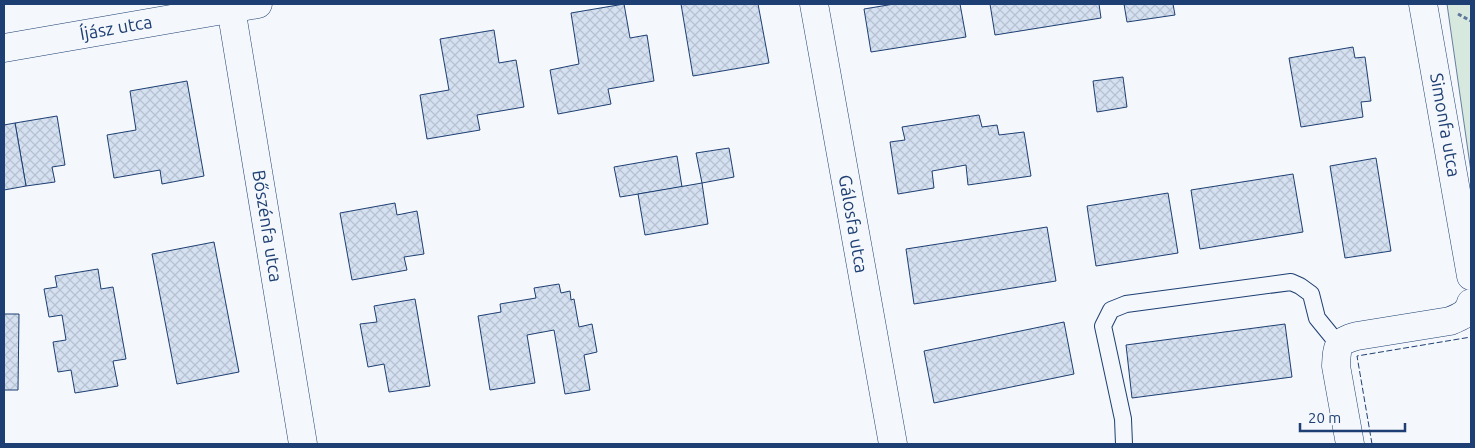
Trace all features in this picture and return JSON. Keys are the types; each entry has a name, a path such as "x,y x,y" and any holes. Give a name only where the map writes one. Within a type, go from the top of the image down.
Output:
{"street":[{"name":"Íjász utca","path":"4,48 258,4"},
{"name":"Gálosfa utca","path":"814,4 892,444"},
{"name":"Simonfa utca","path":"1423,4 1471,276"},
{"name":"Bőszénfa utca","path":"231,8 303,444"},
{"path":"1350,444 1336,366 1339,345 1346,339 1357,336 1450,321 1470,309 1471,303"}],"lane":[{"path":"1124,444 1123,419 1103,326 1111,310 1126,304 1291,282 1311,294 1317,318 1339,345"}],"shaded area":[{"path":"1447,4 1471,4 1471,172"}],"building":[{"path":"624,4 630,38 647,35 654,81 608,89 611,104 558,114 550,70 579,64 571,13"},
{"path":"681,4 758,4 769,63 693,76"},
{"path":"894,4 960,4 966,37 871,52 864,9"},
{"path":"990,4 1099,4 1101,18 995,35"},
{"path":"1124,4 1173,4 1175,15 1127,22"},
{"path":"494,30 499,63 516,60 524,107 477,115 480,130 427,139 420,95 449,90 440,39"},
{"path":"1353,47 1355,58 1365,57 1371,101 1361,102 1363,117 1301,127 1289,58"},
{"path":"1123,77 1127,107 1097,112 1093,81"},
{"path":"187,81 204,176 162,184 160,170 114,178 107,135 136,130 130,91"},
{"path":"979,115 982,127 997,125 999,135 1024,132 1031,176 968,185 966,165 932,171 934,188 898,194 890,142 905,140 902,127"},
{"path":"57,116 65,165 52,167 55,182 26,186 15,123"},
{"path":"15,123 26,186 4,190 4,125"},
{"path":"729,148 734,177 702,183 696,153"},
{"path":"677,156 682,187 620,197 614,167"},
{"path":"1376,158 1391,251 1345,258 1330,166"},
{"path":"1293,174 1303,232 1200,249 1191,190"},
{"path":"702,183 708,224 645,235 638,194"},
{"path":"1168,193 1178,253 1096,266 1087,206"},
{"path":"395,203 397,215 417,211 424,254 404,257 407,270 352,280 340,213"},
{"path":"1047,227 1056,281 914,304 906,249"},
{"path":"214,242 239,372 177,384 152,254"},
{"path":"98,269 101,289 113,287 126,359 113,361 118,386 75,393 71,370 58,372 53,342 66,340 62,315 49,317 44,289 57,287 55,276"},
{"path":"559,284 561,293 570,291 571,300 574,299 579,327 592,324 597,352 584,355 590,390 565,394 554,330 527,335 535,383 490,390 478,316 501,312 500,304 536,298 534,288"},
{"path":"415,299 430,386 389,392 384,364 368,367 360,324 377,322 374,306"},
{"path":"4,314 19,314 18,390 4,390"},
{"path":"1064,322 1074,374 934,403 924,351"},
{"path":"1285,324 1292,377 1132,398 1126,345"}],"fence":[{"path":"1372,444 1357,356 1471,337"}]}
